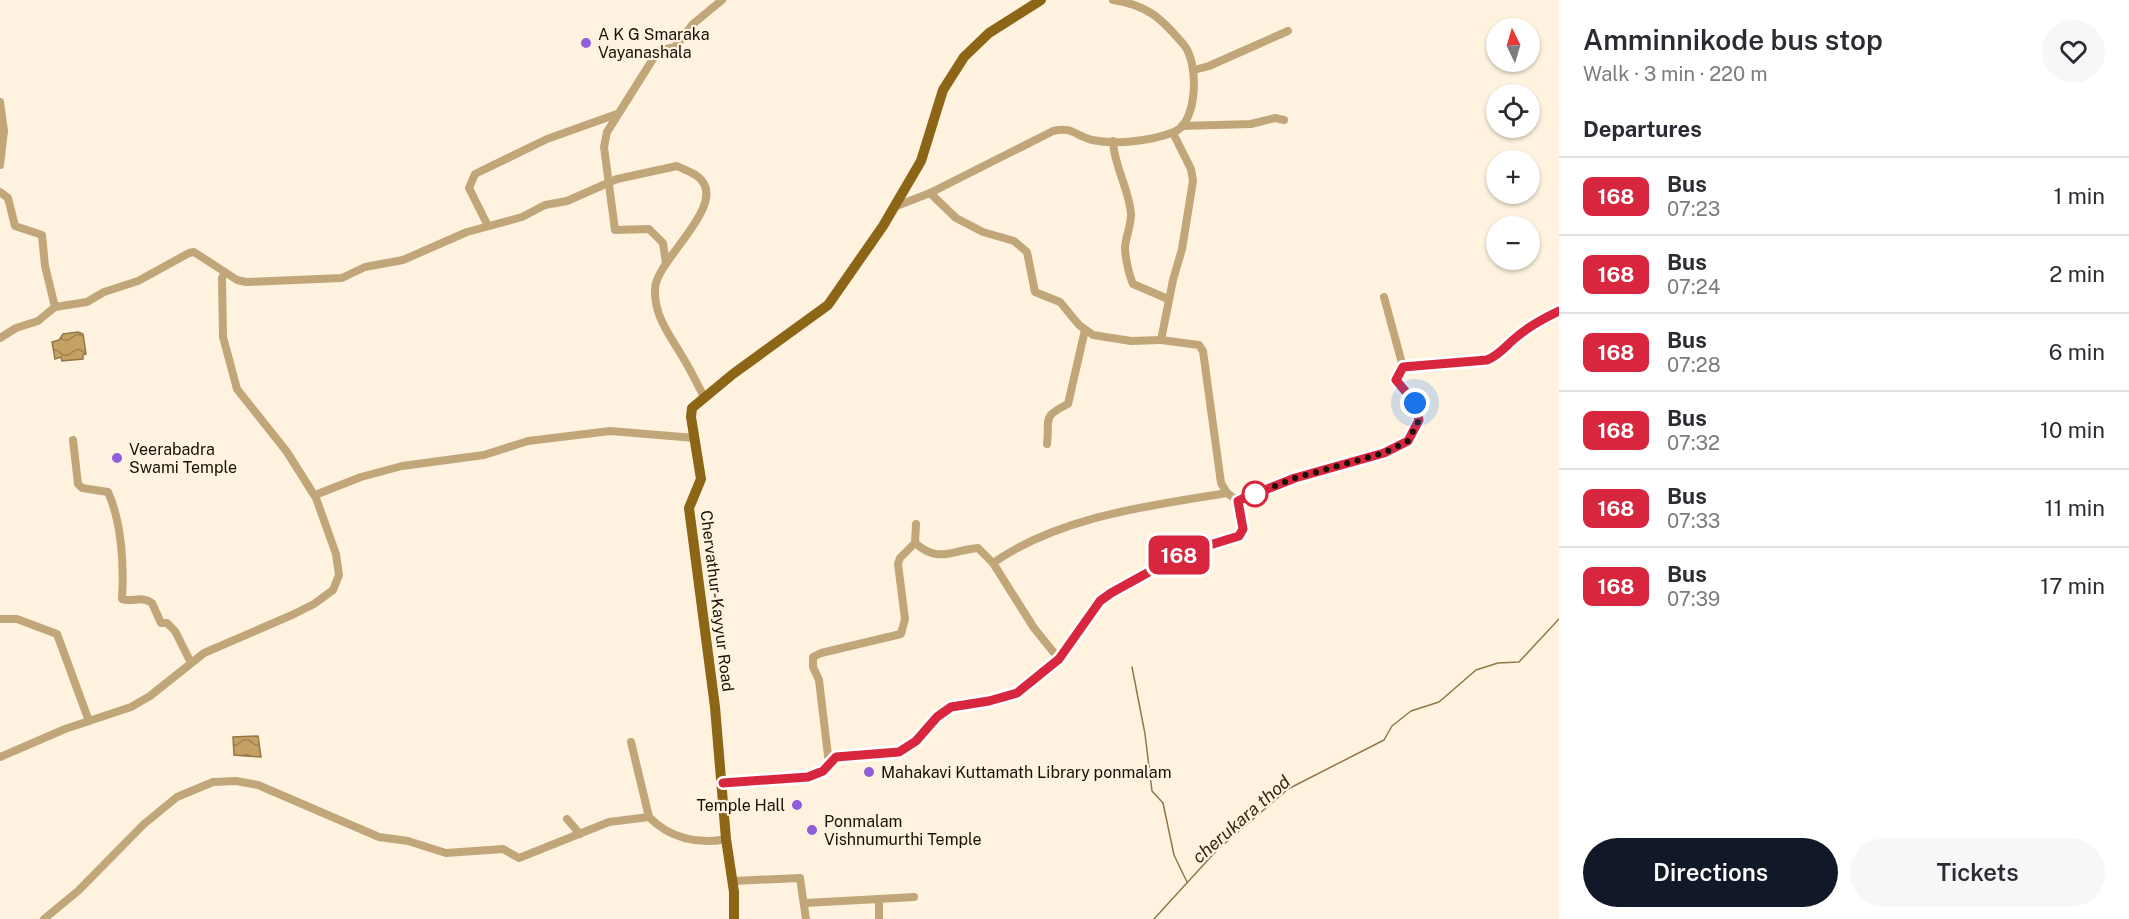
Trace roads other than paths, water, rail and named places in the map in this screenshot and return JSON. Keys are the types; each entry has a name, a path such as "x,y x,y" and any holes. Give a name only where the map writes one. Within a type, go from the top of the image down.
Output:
{"main road":[{"name":"Chervathur-Kayyur Road","path":"734,919 733,881 726,839 723,783 689,508 701,479 691,417 693,408 704,397 828,305 894,207 921,160 943,90 964,57 989,33 1041,0"}],"street":[{"path":"666,263 663,243 649,228 615,230 604,147 607,132 658,51 675,47 693,24 722,0"},
{"path":"894,207 930,193 1053,131 1072,129 1090,140 1113,141 1146,139 1173,133 1182,126 1190,117 1194,70 1189,51 1168,26 1138,4 1113,0"},
{"path":"1194,70 1209,66 1288,31"},
{"path":"0,102 4,131 0,165"},
{"path":"488,226 469,188 475,174 547,139 617,114"},
{"path":"1182,126 1232,125 1275,118 1284,120"},
{"path":"1161,340 1168,299 1182,249 1193,181 1191,169 1173,133"},
{"path":"1113,141 1114,155 1129,202 1131,218 1125,247 1130,278 1133,284 1168,299"},
{"path":"0,338 16,328 38,321 55,307 87,302 104,292 138,281 194,252 237,280 246,282 342,278 365,267 403,260 458,236 522,217 544,205 567,201 609,182 677,166 699,177 706,191 705,205 698,220 666,263 654,287 659,317 704,397"},
{"path":"0,192 9,198 15,226 42,235 45,266 55,307"},
{"path":"723,783 808,777 823,771 836,757 899,752 916,741 937,717 951,707 989,701 1017,693 1059,659 1100,601 1111,593 1149,572 1164,559 1239,536 1243,529 1238,501 1227,493 1221,483 1215,453 1203,351 1199,345 1161,340 1122,340 1093,335 1085,330 1060,302 1035,292 1027,252 1014,241 982,232 956,218 930,193"},
{"path":"0,757 89,721 131,707 150,696 204,653 314,604 333,590 339,575 336,554 315,495 287,452 237,389 223,337 222,278 225,272"},
{"path":"1384,297 1399,361 1403,367"},
{"path":"1403,367 1487,360 1498,355 1514,339 1538,321 1559,311"},
{"path":"1047,444 1047,419 1052,412 1068,404 1085,330"},
{"path":"1238,501 1295,478 1384,453 1408,441 1419,420 1415,403 1396,380 1403,367"},
{"path":"315,495 361,477 402,466 484,455 528,441 610,431 695,438"},
{"path":"73,440 78,484 82,488 108,492 112,500 119,545 122,599 127,601 138,598 152,603 161,622 167,623 175,631 191,663"},
{"path":"993,562 1011,550 1070,526 1146,507 1227,493"},
{"path":"829,764 819,680 813,667 813,657 901,634 905,619 898,564 900,558 915,543 916,524"},
{"path":"915,543 924,551 936,555 978,548 993,562 996,571 1034,628 1059,659"},
{"path":"0,619 17,619 57,634 89,721"},
{"path":"631,742 649,818 658,826 689,840 710,842 726,839"},
{"path":"45,919 78,891 144,824 177,797 213,782 236,781 258,786 379,837 408,841 446,853 503,849 519,858 609,822 649,818"},
{"path":"567,819 580,834"},
{"path":"733,881 800,878 806,919"},
{"path":"805,903 914,897"},
{"path":"879,899 879,919"}],"water":[{"path":"78,332 83,334 86,354 83,355 83,359 62,361 61,357 55,359 52,342 59,340 63,334"},
{"path":"258,736 261,757 234,755 233,737"}],"waterway":[{"name":"cherukara thod","path":"1154,919 1217,850 1288,789 1384,740 1392,726 1411,711 1439,702 1476,670 1498,663 1519,662 1559,619"},
{"path":"1132,667 1145,734 1152,791 1163,803 1174,855 1187,882"}],"place":[{"name":"A K G Smaraka Vayanashala","path":"586,43"},
{"name":"Veerabadra Swami Temple","path":"117,458"},
{"name":"Mahakavi Kuttamath Library ponmalam","path":"869,772"},
{"name":"Temple Hall","path":"797,805"},
{"name":"Ponmalam Vishnumurthi Temple","path":"812,830"}]}
